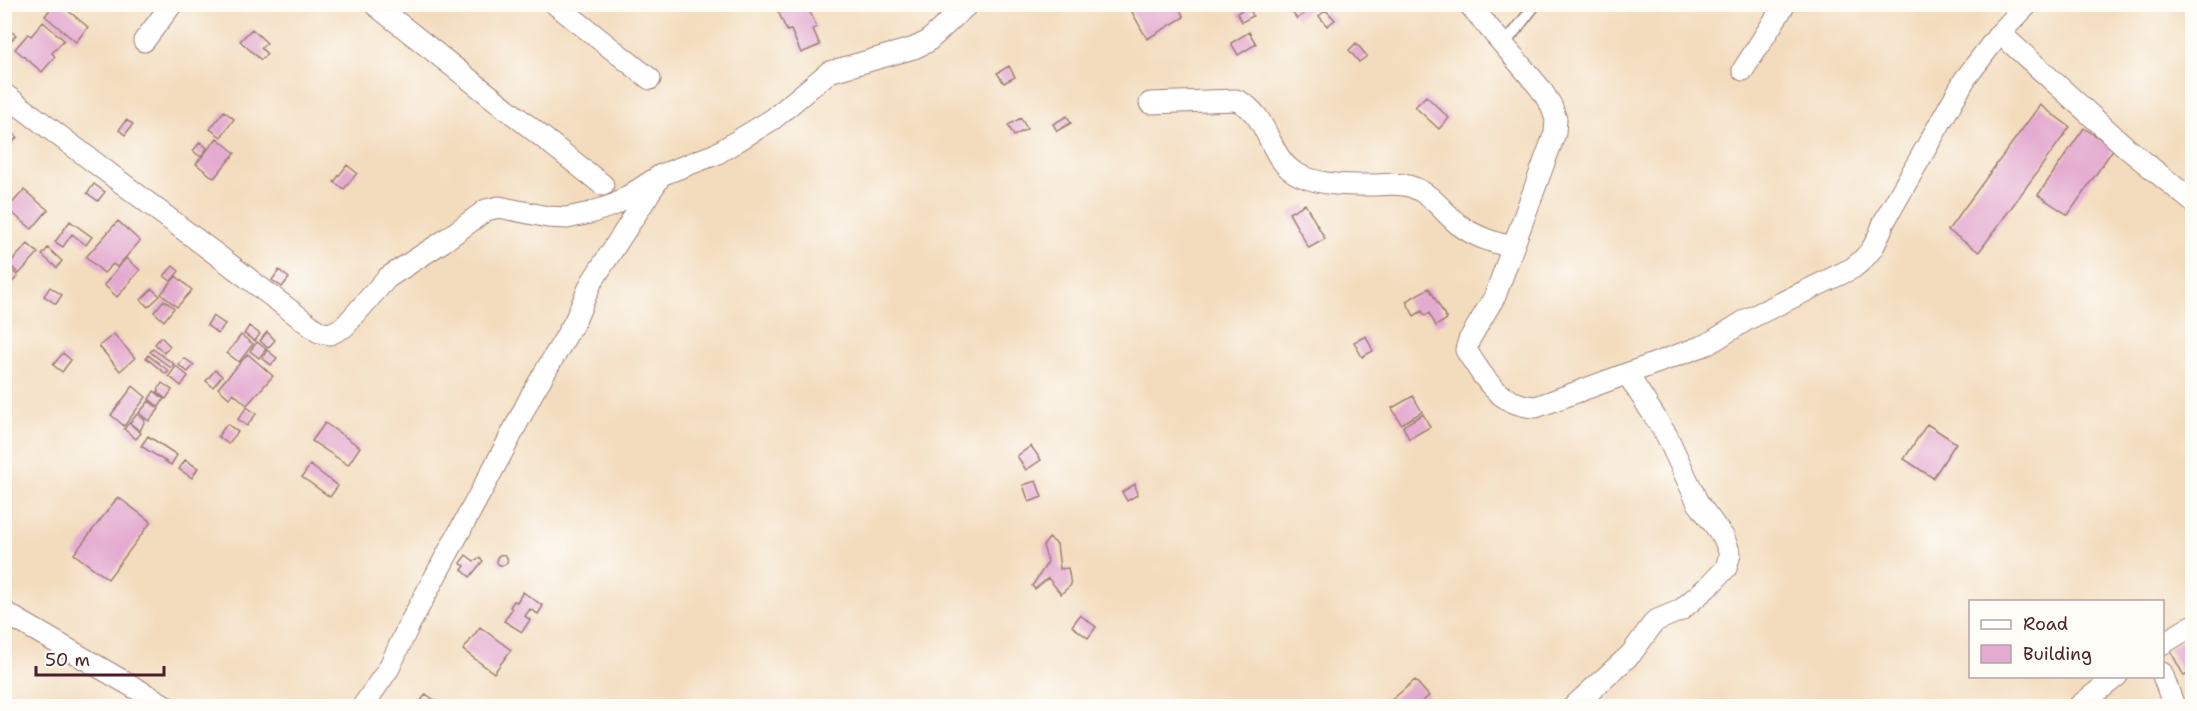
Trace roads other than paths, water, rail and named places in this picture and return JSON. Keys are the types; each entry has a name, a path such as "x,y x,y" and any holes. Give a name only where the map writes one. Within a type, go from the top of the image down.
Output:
{"street":[{"path":"144,41 172,4"},
{"path":"374,4 603,185"},
{"path":"555,4 650,79"},
{"path":"4,94 319,332 330,334 344,327 387,278 402,266 444,241 486,210 499,207 548,218 567,218 616,204 661,175 716,154 773,119 829,72 914,48 927,42 968,4"},
{"path":"1468,4 1540,88 1551,105 1556,119 1555,133 1495,296 1467,344 1466,351 1492,387 1505,399 1520,406 1536,407 1708,344 1748,319 1853,268 1867,257 1875,246 1884,222 1965,79 2000,33 2028,4"},
{"path":"1743,69 1785,4"},
{"path":"2000,33 2128,149 2193,201"},
{"path":"1150,104 1236,100 1247,105 1262,123 1282,162 1298,174 1340,186 1389,184 1411,187 1431,197 1457,223 1479,238 1512,247"},
{"path":"363,706 389,668 409,625 506,447 532,394 574,321 591,283 661,175"},
{"path":"1574,706 1630,654 1655,621 1681,610 1711,584 1726,568 1731,554 1724,538 1698,502 1667,436 1628,375"},
{"path":"4,612 166,706"},
{"path":"2164,643 2193,626"},
{"path":"2164,676 2174,706"},
{"path":"2079,706 2114,678"}],"lane":[{"path":"1504,45 1536,4"}]}
